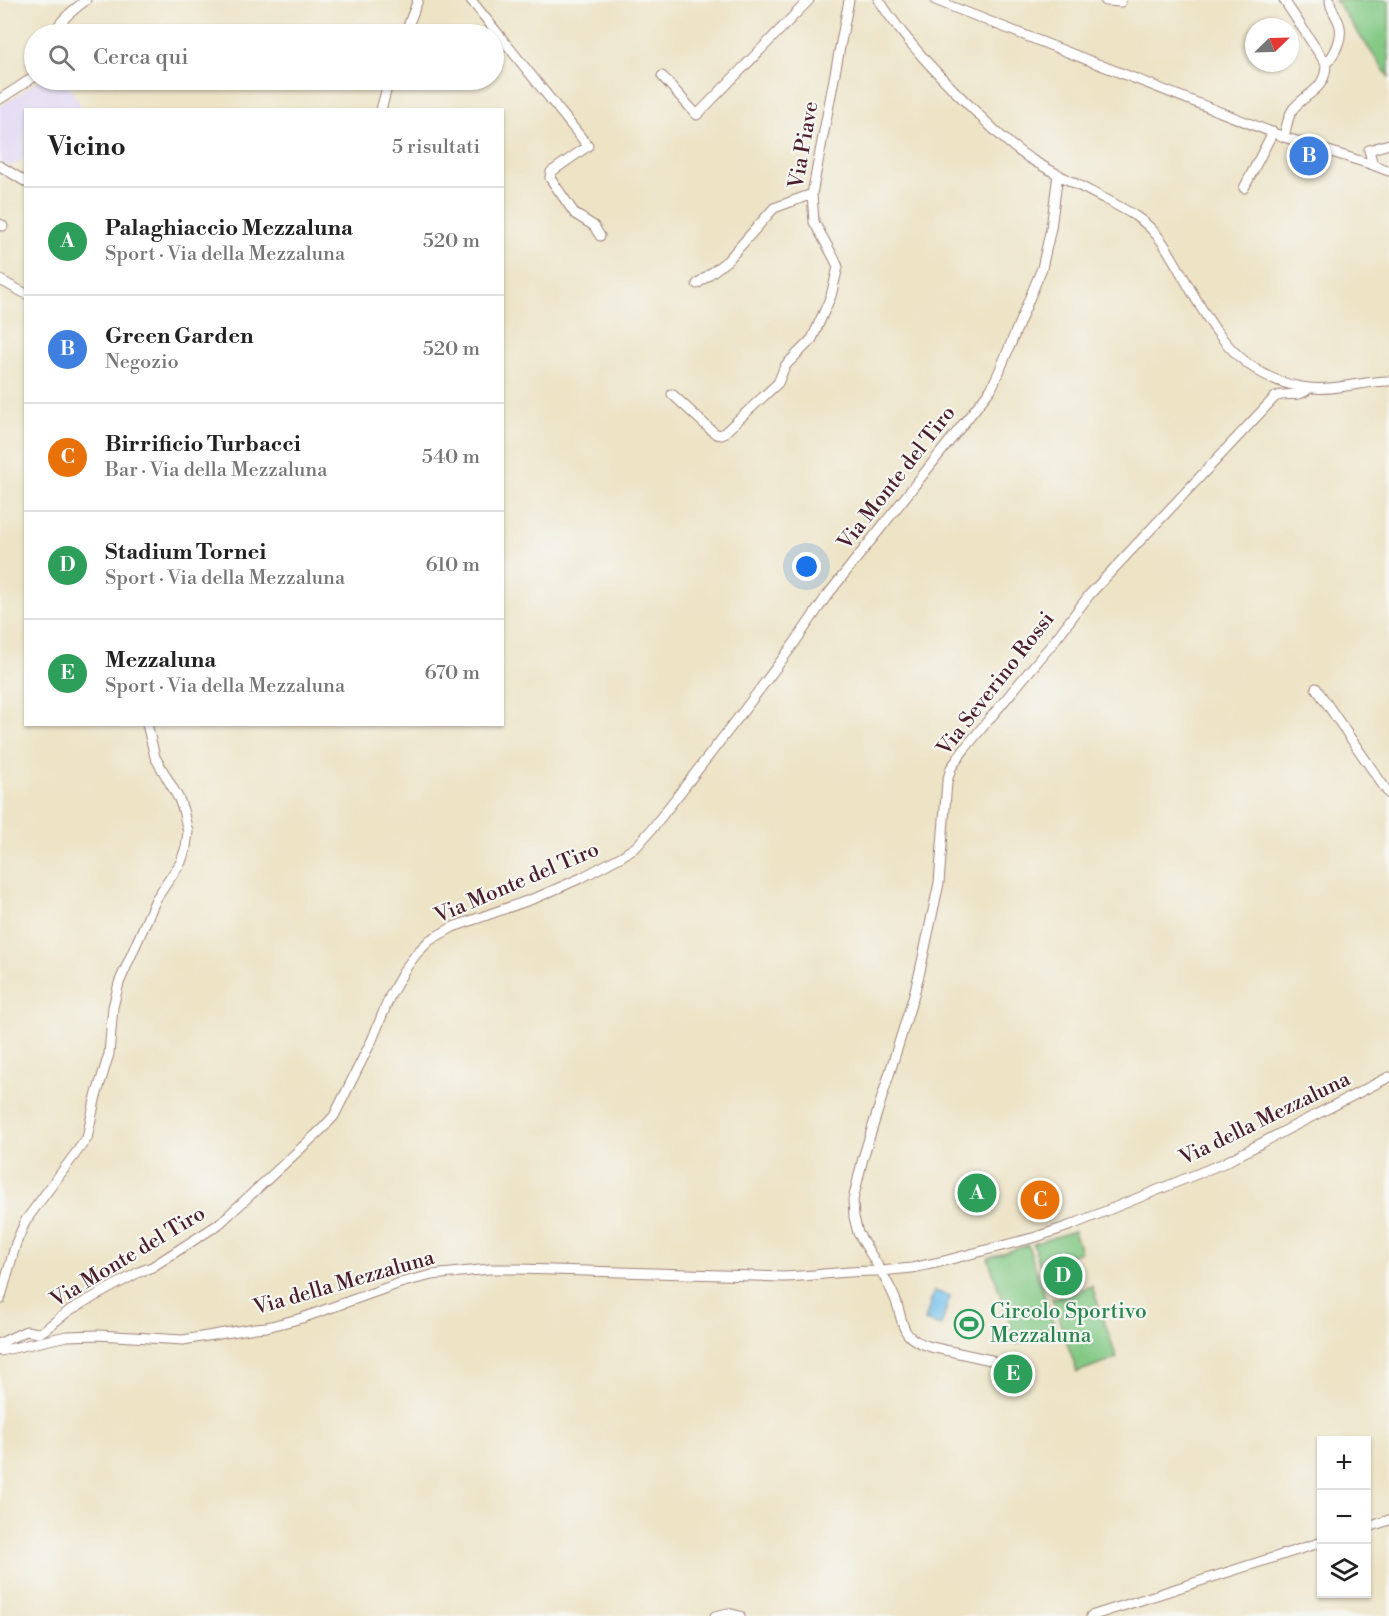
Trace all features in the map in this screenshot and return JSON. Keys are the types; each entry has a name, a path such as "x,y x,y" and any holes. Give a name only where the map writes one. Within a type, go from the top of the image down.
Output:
{"street":[{"path":"59,24 86,0"},
{"path":"409,24 418,0"},
{"path":"471,0 490,24"},
{"path":"662,76 697,115 809,0"},
{"name":"Via Piave","path":"672,394 711,430 722,435 778,383 785,366 812,339 831,296 838,267 814,222 812,194 849,0"},
{"path":"879,0 913,47 965,102 1020,152 1128,212 1152,230 1165,245 1212,326 1240,358 1270,376 1308,388 1330,388 1389,381"},
{"path":"935,0 1284,137 1389,171"},
{"path":"1105,0 1121,2"},
{"path":"1284,0 1326,64 1326,75 1323,82 1292,111 1284,137"},
{"path":"1326,64 1333,56 1340,27 1330,7 1330,0"},
{"path":"504,41 588,146 551,172 550,178 575,214 594,226 600,236"},
{"path":"0,99 24,83"},
{"path":"382,108 386,90"},
{"path":"1244,188 1273,132"},
{"path":"1373,165 1369,150 1389,144"},
{"path":"0,166 24,181"},
{"name":"Via Monte del Tiro","path":"0,1343 26,1331 38,1333 43,1331 70,1310 152,1267 219,1224 323,1128 334,1116 349,1087 399,979 417,953 430,940 453,927 538,897 581,878 622,856 644,839 746,709 826,597 991,389 1042,268 1051,228 1058,174"},
{"path":"697,284 728,260 774,208 812,194"},
{"path":"0,280 24,293"},
{"name":"Via Severino Rossi","path":"881,1271 858,1233 854,1221 853,1200 863,1158 920,971 938,890 947,782 951,768 1090,594 1203,472 1275,397 1284,394 1300,394 1308,388"},
{"path":"1316,688 1389,794"},
{"path":"0,1300 22,1227 87,1138 108,1054 113,1007 119,982 156,899 181,862 186,847 188,832 183,810 155,758 147,726"},
{"name":"Via della Mezzaluna","path":"0,1351 67,1336 98,1335 183,1340 267,1327 302,1318 400,1283 452,1272 489,1269 784,1277 912,1268 1036,1237 1069,1226 1224,1163 1389,1077"},
{"path":"881,1271 896,1300 903,1327 910,1337 931,1347 992,1360"},
{"path":"1371,1525 1389,1520"},
{"path":"1091,1616 1317,1544"},
{"path":"715,1616 725,1613 740,1616"}],"shaded area":[{"path":"25,90 71,90 82,108 24,108 24,159 10,167 0,161 0,107"}],"green space":[{"path":"1335,0 1389,0 1389,77"},
{"path":"1074,1231 1081,1252 1040,1265 1033,1244"},
{"path":"1028,1245 1056,1331 1017,1344 988,1258"},
{"path":"1092,1286 1117,1358 1077,1372 1052,1299"}],"water":[{"path":"934,1291 950,1296 941,1326 925,1321"}],"place":[{"name":"Green Garden","path":"1309,156"},
{"name":"Palaghiaccio Mezzaluna","path":"977,1193"},
{"name":"Birrificio Turbacci","path":"1040,1200"},
{"name":"Stadium Tornei","path":"1063,1276"},
{"name":"Circolo Sportivo Mezzaluna","path":"969,1324"},
{"name":"Mezzaluna","path":"1013,1374"}]}
